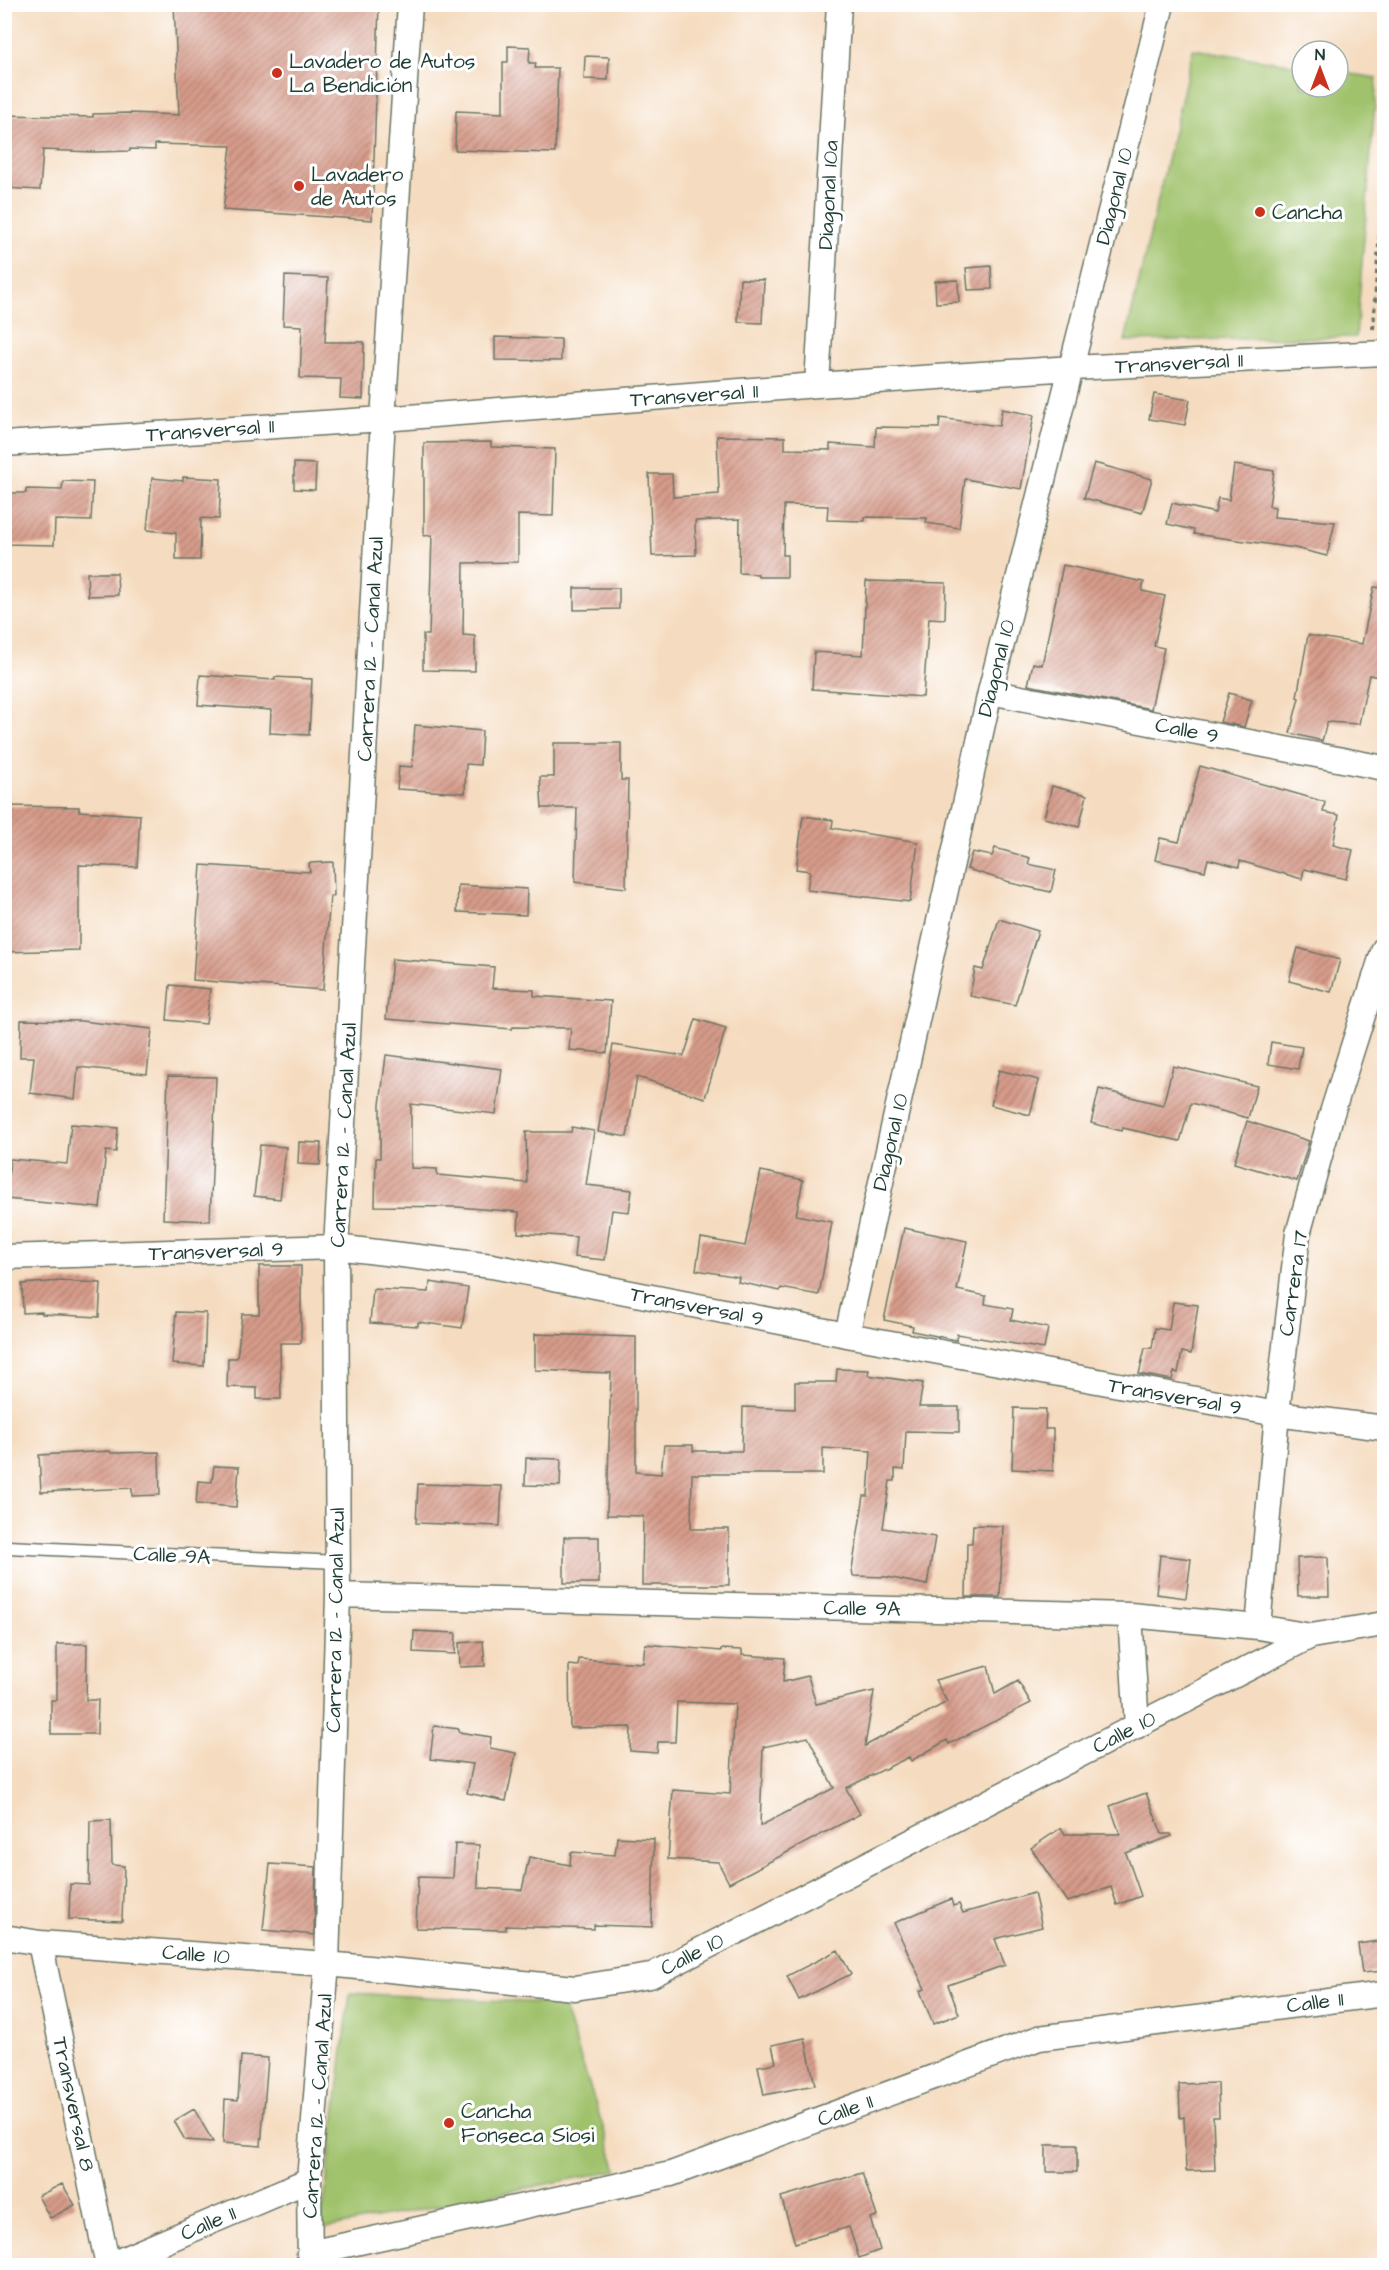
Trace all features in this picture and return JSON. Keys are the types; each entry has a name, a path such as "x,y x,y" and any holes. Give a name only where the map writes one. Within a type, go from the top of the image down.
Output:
{"street":[{"name":"Carrera 12 - Canal Azul","path":"309,2259 309,2180 327,1964 338,1595 336,1247 383,419 410,4"},
{"name":"Diagonal 10a","path":"817,385 839,4"},
{"name":"Diagonal 10","path":"847,1335 990,692 1162,4"},
{"name":"Transversal 11","path":"4,444 383,419 817,385 1071,368 1378,354"},
{"name":"Calle 9","path":"990,692 1384,768"},
{"name":"Carrera 17","path":"1258,1627 1277,1414 1298,1234 1331,1116 1384,949"},
{"name":"Transversal 9","path":"4,1257 336,1247 492,1266 847,1335 1277,1414 1384,1428"},
{"name":"Calle 9A","path":"338,1595 1130,1615 1258,1627 1311,1636 1384,1624"},
{"path":"1130,1615 1137,1726"},
{"name":"Calle 10","path":"4,1937 40,1943 327,1964 575,1988 650,1976 1311,1636"},
{"name":"Transversal 8","path":"40,1943 107,2265"},
{"name":"Calle 11","path":"309,2259 671,2174 1039,2038 1384,1994"},
{"name":"Calle 11","path":"107,2265 309,2180"}],"lane":[{"name":"Calle 9A","path":"7,1547 338,1563"}],"path":[{"path":"1378,354 1384,174"}],"green space":[{"name":"Cancha","path":"1193,49 1290,64 1290,99 1350,99 1350,74 1377,78 1356,337 1125,341"},
{"path":"350,1993 563,2004 617,2170 321,2229"}],"building":[{"path":"174,4 379,4 372,220 223,210 231,146 155,144 155,150 130,149 130,151 94,152 43,150 40,190 4,188 4,115 93,117 93,114 129,113 179,115"},
{"path":"508,46 530,47 529,63 536,63 535,68 558,68 555,153 455,150 456,111 503,113 503,62 508,62"},
{"path":"585,56 609,57 608,80 584,79"},
{"path":"991,266 992,289 968,290 966,268"},
{"path":"285,276 328,278 325,342 364,342 363,399 340,398 341,379 300,378 302,326 283,325"},
{"path":"740,279 764,280 762,323 738,322"},
{"path":"958,280 959,302 936,303 935,281"},
{"path":"495,337 561,339 561,361 495,360"},
{"path":"1154,394 1190,400 1185,425 1149,419"},
{"path":"1002,409 1034,415 1021,489 965,479 959,528 926,523 927,518 865,517 865,521 827,520 828,506 784,505 783,555 787,555 787,577 758,577 758,574 739,573 740,519 695,521 696,555 652,556 649,474 672,474 673,497 719,494 717,436 785,437 785,449 830,450 830,444 875,447 876,427 939,428 940,418 999,426"},
{"path":"491,442 491,447 555,449 553,516 518,515 518,562 464,563 463,635 475,636 475,671 423,670 423,635 429,635 432,535 424,536 424,443"},
{"path":"294,463 316,464 315,490 294,489"},
{"path":"1094,463 1152,479 1142,513 1084,498"},
{"path":"1234,465 1274,471 1269,506 1275,507 1274,517 1335,522 1327,556 1295,548 1194,534 1194,530 1167,524 1172,503 1215,513 1218,498 1229,500"},
{"path":"183,477 221,479 219,519 201,518 200,560 176,560 176,533 147,530 152,478 183,481"},
{"path":"63,481 93,482 91,521 55,520 54,545 4,544 4,493 26,493 26,489 62,490"},
{"path":"1063,565 1144,582 1142,591 1165,596 1154,646 1164,648 1151,709 1028,685 1033,663 1042,665"},
{"path":"87,573 117,573 118,595 88,596"},
{"path":"866,581 946,583 945,619 929,618 923,697 812,689 814,652 863,655"},
{"path":"1374,587 1384,588 1384,678 1369,675 1359,724 1327,722 1322,741 1290,733 1299,698 1297,697 1308,635 1362,644"},
{"path":"574,588 619,588 619,609 574,610"},
{"path":"200,675 275,680 275,677 312,679 309,735 270,733 271,710 198,705"},
{"path":"1229,693 1252,700 1244,727 1220,722"},
{"path":"415,725 482,731 480,765 466,764 465,793 397,789 399,766 412,767"},
{"path":"554,743 621,743 621,780 628,780 626,888 575,882 577,808 542,808 540,777 554,777"},
{"path":"1200,766 1325,802 1323,812 1339,815 1333,845 1353,850 1346,879 1304,869 1302,879 1240,861 1239,867 1208,859 1205,871 1155,860 1160,838 1179,842"},
{"path":"1052,786 1087,795 1079,827 1044,818"},
{"path":"4,806 79,807 79,811 140,815 137,867 79,865 79,950 4,952"},
{"path":"803,816 833,820 832,828 918,842 910,902 807,890 810,871 796,869"},
{"path":"995,848 1030,858 1028,864 1056,870 1051,892 1010,883 967,869 972,852 992,856"},
{"path":"333,862 334,896 330,896 323,990 193,980 201,865 310,872 309,863"},
{"path":"458,885 527,889 526,915 457,912"},
{"path":"999,919 1038,931 1015,1005 970,996 975,968 983,970"},
{"path":"1298,948 1340,960 1331,992 1289,981"},
{"path":"392,959 494,967 492,988 534,990 534,996 611,1001 607,1053 569,1050 571,1028 513,1027 512,1029 386,1019"},
{"path":"170,985 210,989 206,1024 167,1020"},
{"path":"696,1019 726,1028 705,1098 637,1077 627,1137 598,1132 613,1045 684,1056"},
{"path":"21,1020 81,1021 152,1029 147,1074 78,1067 75,1099 30,1093 34,1057 20,1057"},
{"path":"1271,1042 1302,1047 1298,1069 1268,1064"},
{"path":"386,1055 502,1069 496,1114 411,1104 411,1168 437,1169 437,1175 527,1183 526,1132 571,1132 572,1127 594,1131 586,1185 632,1190 629,1212 612,1210 605,1260 574,1257 576,1237 518,1233 519,1212 457,1207 375,1206 376,1158 380,1158 380,1105"},
{"path":"1173,1066 1257,1086 1248,1118 1191,1103 1180,1141 1091,1123 1099,1089 1163,1105"},
{"path":"999,1070 1039,1080 1030,1115 991,1105"},
{"path":"168,1076 216,1077 210,1221 163,1219"},
{"path":"1247,1121 1309,1141 1297,1181 1234,1163"},
{"path":"71,1124 118,1128 116,1152 106,1151 100,1208 6,1199 10,1159 67,1164"},
{"path":"299,1142 321,1143 320,1165 298,1164"},
{"path":"260,1145 286,1147 280,1199 254,1196"},
{"path":"761,1171 803,1180 796,1215 832,1222 819,1295 781,1288 780,1291 738,1282 739,1277 696,1270 701,1238 745,1246"},
{"path":"904,1228 967,1241 957,1290 986,1296 985,1304 1013,1309 1011,1320 1048,1328 1044,1349 957,1334 956,1340 912,1331 913,1326 884,1320"},
{"path":"259,1266 301,1266 301,1343 280,1343 281,1399 257,1399 257,1388 227,1387 228,1358 237,1358 242,1314 259,1314"},
{"path":"61,1281 101,1283 99,1317 42,1314 42,1312 23,1313 22,1284"},
{"path":"430,1282 468,1288 462,1328 418,1322 418,1326 370,1323 373,1289 429,1292"},
{"path":"1173,1302 1198,1305 1191,1354 1182,1352 1178,1373 1174,1372 1172,1380 1139,1374 1145,1348 1152,1348 1155,1328 1169,1330"},
{"path":"176,1312 206,1313 204,1366 172,1364"},
{"path":"535,1334 636,1337 636,1472 661,1474 664,1445 693,1445 693,1451 742,1451 743,1407 795,1409 795,1382 836,1382 837,1369 869,1370 868,1375 923,1383 919,1407 959,1407 959,1432 906,1431 904,1470 895,1469 895,1481 890,1481 883,1528 935,1537 927,1585 887,1577 853,1576 852,1569 864,1496 868,1496 871,1451 823,1448 823,1474 692,1474 691,1529 729,1529 729,1585 642,1585 643,1516 607,1515 611,1373 535,1370"},
{"path":"1014,1408 1046,1409 1045,1429 1053,1429 1053,1471 1012,1469"},
{"path":"110,1451 111,1453 159,1452 160,1495 132,1496 132,1488 41,1492 39,1455"},
{"path":"526,1458 561,1459 560,1486 525,1485"},
{"path":"214,1466 239,1467 236,1507 196,1504 198,1481 212,1482"},
{"path":"418,1484 502,1486 500,1526 416,1523"},
{"path":"973,1525 1003,1526 1000,1597 966,1597 967,1543 972,1543"},
{"path":"564,1537 599,1537 599,1583 564,1583"},
{"path":"1160,1555 1191,1559 1186,1598 1156,1594"},
{"path":"1328,1557 1329,1596 1298,1596 1297,1558"},
{"path":"414,1631 456,1633 455,1654 413,1652"},
{"path":"483,1641 485,1666 460,1667 459,1643"},
{"path":"57,1644 87,1644 86,1700 98,1700 97,1734 51,1734 51,1700 57,1700"},
{"path":"645,1644 721,1651 721,1649 742,1650 742,1655 785,1658 783,1682 808,1676 816,1704 874,1691 865,1746 947,1702 935,1680 988,1666 995,1694 1018,1681 1031,1703 949,1744 947,1740 911,1761 909,1757 846,1788 860,1814 729,1883 718,1862 668,1859 673,1790 730,1794 735,1704 677,1702 675,1742 658,1742 657,1753 630,1751 631,1727 570,1728 569,1665 578,1666 579,1659 643,1663","holes":["808,1737 834,1788 760,1826 763,1747"]},
{"path":"434,1726 491,1737 490,1748 516,1753 506,1801 467,1793 473,1764 430,1759"},
{"path":"1146,1793 1162,1834 1172,1836 1126,1853 1141,1896 1117,1905 1111,1887 1067,1902 1031,1848 1061,1828 1065,1834 1120,1834 1110,1806"},
{"path":"111,1820 112,1865 124,1866 122,1921 69,1919 70,1884 89,1885 90,1821"},
{"path":"617,1837 654,1839 652,1927 594,1925 594,1929 506,1926 506,1930 416,1928 418,1877 453,1878 455,1844 479,1845 478,1888 522,1890 529,1857 570,1865 571,1852 615,1855"},
{"path":"270,1864 316,1867 314,1935 263,1930"},
{"path":"1034,1893 1042,1927 995,1939 1005,1965 948,1985 959,2014 933,2024 920,1991 925,1989 894,1923 951,1899 953,1906 959,1904 963,1913"},
{"path":"1384,1940 1384,1971 1362,1973 1358,1944"},
{"path":"838,1950 851,1974 799,2000 787,1976"},
{"path":"805,2038 815,2085 764,2095 758,2066 776,2063 772,2045"},
{"path":"241,2056 268,2058 261,2146 223,2143 225,2099 238,2100"},
{"path":"1218,2083 1219,2117 1213,2117 1215,2170 1186,2171 1184,2117 1180,2118 1179,2084"},
{"path":"194,2109 213,2142 185,2140 174,2121"},
{"path":"1046,2145 1077,2145 1077,2172 1046,2172"},
{"path":"862,2173 877,2216 870,2218 880,2250 859,2258 849,2227 795,2243 781,2197"},
{"path":"62,2184 75,2205 50,2218 38,2196"}],"place":[{"name":"Lavadero de Autos La Bendición","path":"277,73"},
{"name":"Lavadero de Autos","path":"299,186"},
{"name":"Cancha","path":"1260,212"},
{"name":"Cancha Fonseca Siosi","path":"449,2123"}]}
